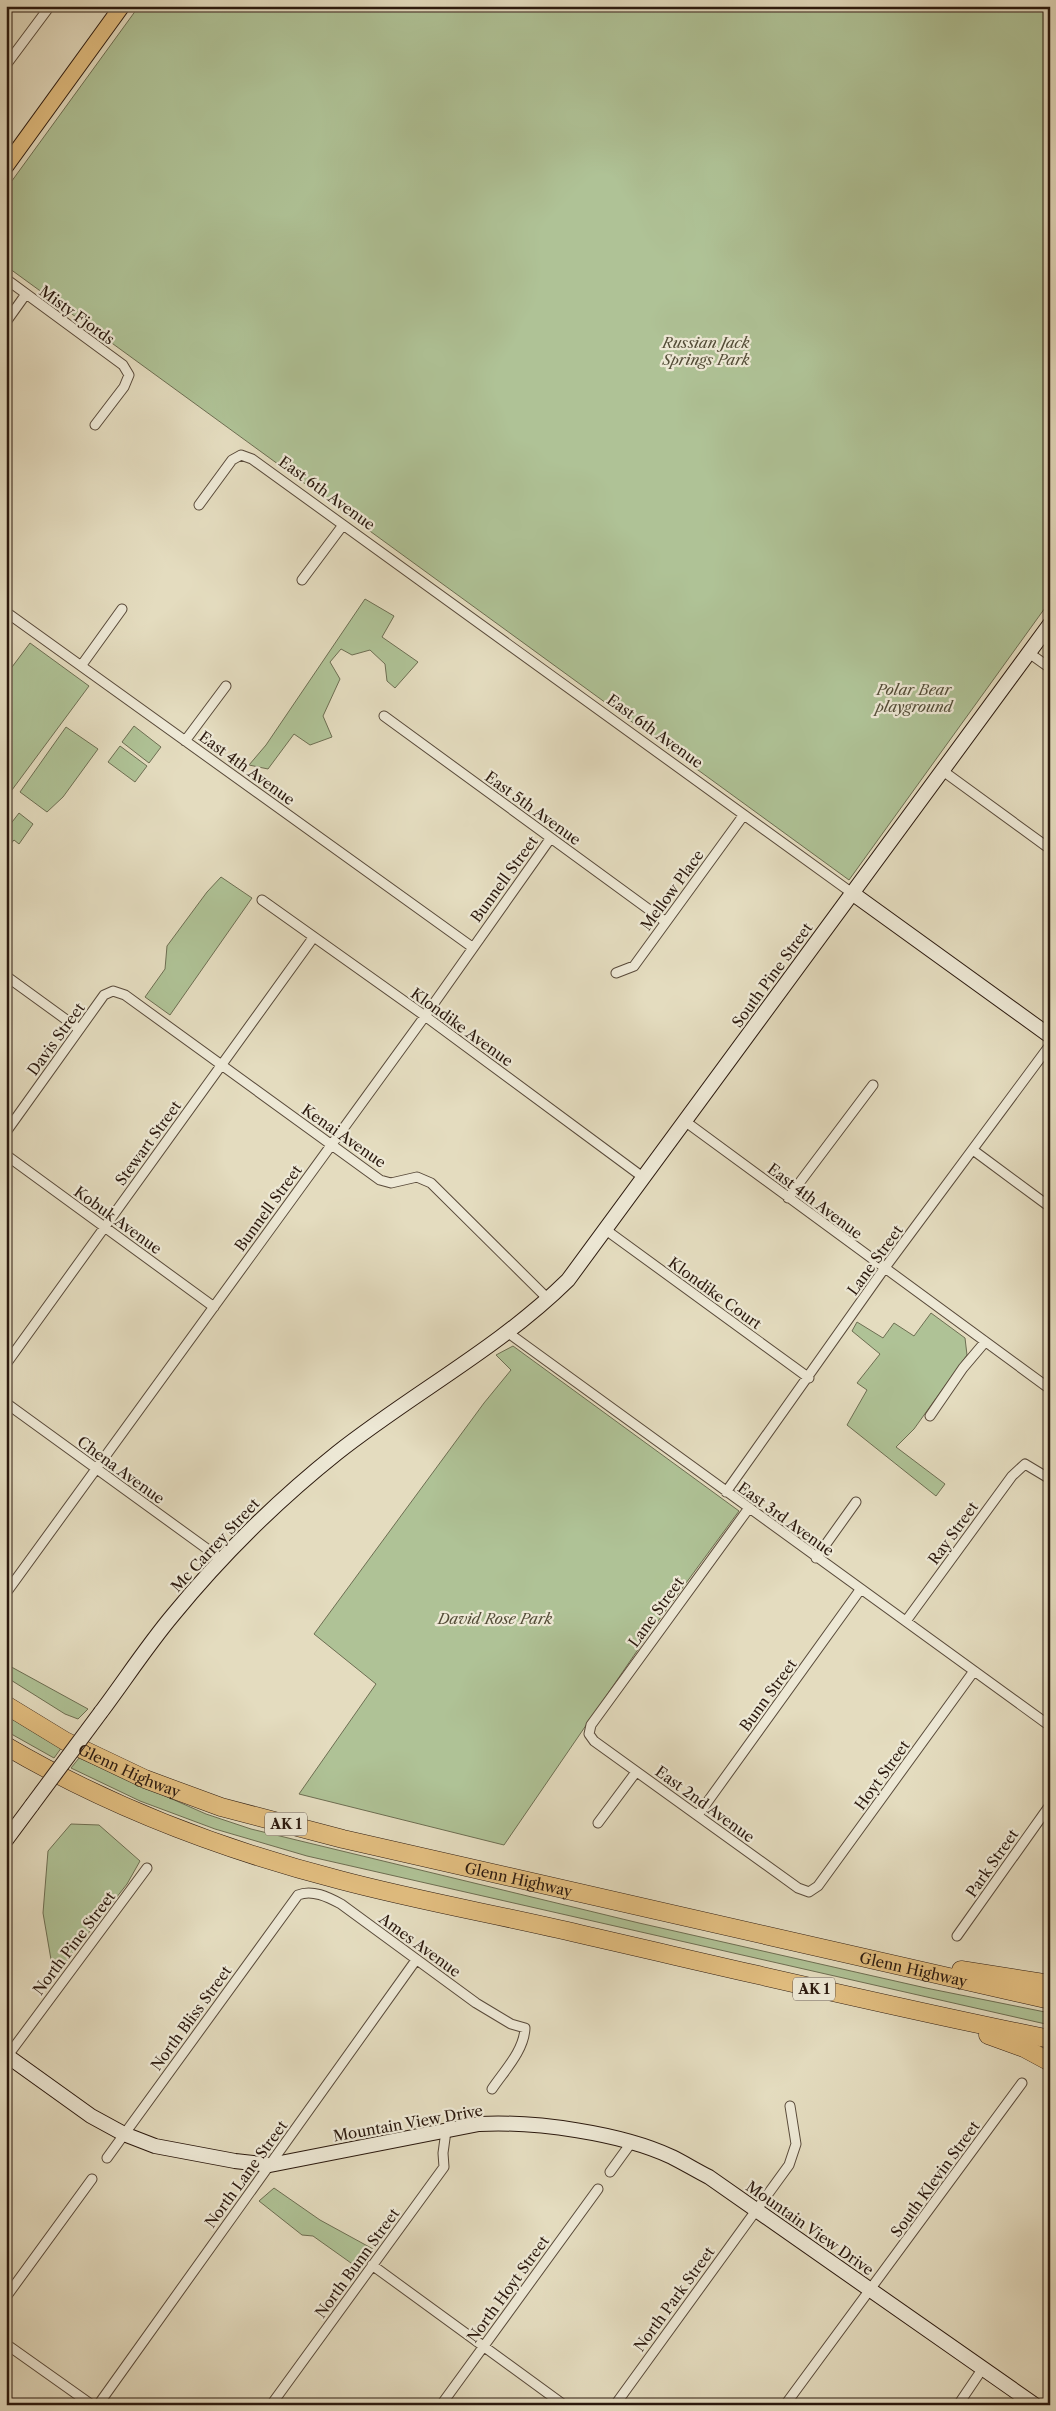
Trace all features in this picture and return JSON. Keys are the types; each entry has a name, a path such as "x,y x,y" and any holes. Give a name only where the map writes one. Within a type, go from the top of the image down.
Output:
{"highway":[{"name":"Glenn Highway","path":"6,1705 74,1746 144,1779 222,1806 343,1839 1050,2000"},
{"name":"AK 1","path":"6,1746 38,1765 120,1806 212,1842 340,1880 579,1933 787,1983 1050,2039"},
{"path":"831,1951 1050,1984"},
{"path":"787,1983 994,2037 1050,2062"}],"main road":[{"path":"6,166 121,7"}],"street":[{"path":"6,65 50,6"},
{"name":"Misty Fjords","path":"6,279 123,365 129,374 124,387 95,425"},
{"path":"6,322 26,294"},
{"name":"East 6th Avenue","path":"198,505 232,460 241,455 252,459 1050,1036"},
{"path":"302,580 343,525"},
{"path":"81,666 122,609"},
{"name":"East 4th Avenue","path":"6,612 472,947"},
{"name":"South Pine Street","path":"507,1332 568,1280 686,1122 1050,624"},
{"path":"1029,653 1050,668"},
{"path":"185,741 226,686"},
{"name":"East 5th Avenue","path":"384,716 666,922"},
{"path":"943,770 1050,849"},
{"name":"Mellow Place","path":"616,973 634,966 744,816"},
{"name":"Bunnell Street","path":"6,1593 425,1016 550,839"},
{"name":"Klondike Avenue","path":"262,900 425,1016 644,1178"},
{"name":"Stewart Street","path":"6,1364 313,938"},
{"path":"6,976 79,1029"},
{"name":"Kenai Avenue","path":"113,991 125,995 380,1180 391,1183 417,1177 431,1183 548,1299"},
{"name":"Davis Street","path":"6,1132 104,995 113,991"},
{"name":"Lane Street","path":"726,1492 809,1378 884,1269 1050,1045"},
{"path":"788,1198 873,1085"},
{"name":"East 4th Avenue","path":"686,1122 884,1269 1050,1388"},
{"path":"973,1150 1050,1207"},
{"name":"Kobuk Avenue","path":"6,1155 104,1228 214,1306"},
{"name":"Klondike Court","path":"606,1230 809,1378"},
{"name":"East 3rd Avenue","path":"507,1332 860,1590 906,1621 1050,1726"},
{"name":"Mc Carrey Street","path":"6,1840 172,1616 221,1559 280,1500 339,1451 507,1332"},
{"path":"930,1416 963,1368 985,1342"},
{"name":"Chena Avenue","path":"6,1403 221,1559"},
{"name":"Ray Street","path":"906,1621 1012,1476 1025,1464 1050,1479"},
{"path":"816,1558 856,1502"},
{"name":"Lane Street","path":"589,1734 591,1725 749,1508"},
{"name":"Bunn Street","path":"698,1815 860,1590"},
{"name":"Hoyt Street","path":"809,1892 818,1886 974,1671"},
{"name":"East 2nd Avenue","path":"589,1734 636,1772 798,1888 809,1892"},
{"path":"598,1823 636,1772"},
{"name":"Park Street","path":"957,1936 1050,1805"},
{"name":"North Pine Street","path":"7,2056 147,1868"},
{"name":"Ames Avenue","path":"298,1895 310,1893 341,1904 416,1960 501,2019 526,2028 525,2038 520,2048 492,2090"},
{"name":"North Bliss Street","path":"107,2158 298,1895"},
{"name":"North Lane Street","path":"98,2405 416,1960"},
{"name":"Mountain View Drive","path":"7,2056 91,2116 124,2134 155,2146 190,2154 270,2165 479,2124 528,2124 631,2143 671,2156 709,2177 1035,2405"},
{"name":"South Klevin Street","path":"785,2405 1022,2083"},
{"name":"North Park Street","path":"615,2405 794,2156 796,2132 790,2106"},
{"name":"North Bunn Street","path":"271,2405 444,2168 443,2153 446,2131"},
{"path":"610,2172 631,2143"},
{"path":"6,2296 92,2179"},
{"name":"North Hoyt Street","path":"441,2405 598,2189"},
{"path":"372,2265 564,2405"},
{"path":"6,2344 92,2405"},
{"path":"958,2405 983,2368"}],"green space":[{"name":"Russian Jack Springs Park","path":"139,6 1050,6 1050,601 849,880 6,266 6,189"},
{"path":"365,599 394,616 382,637 418,662 395,688 387,681 385,664 370,650 352,655 341,649 330,662 340,679 323,716 332,737 310,745 294,734 268,769 249,765 266,745"},
{"path":"30,643 89,686 6,798 6,675"},
{"path":"134,726 161,747 149,763 122,742"},
{"path":"66,727 98,749 63,797 47,812 20,792"},
{"path":"120,746 147,766 135,782 108,762"},
{"path":"19,813 33,824 19,844 14,840 8,847 6,846 6,830"},
{"path":"221,877 252,898 170,1015 145,997 165,969 167,946 207,892"},
{"path":"931,1313 965,1338 967,1355 914,1429 896,1447 945,1484 936,1496 847,1425 867,1390 857,1383 880,1354 852,1331 857,1322 883,1338 894,1323 914,1336"},
{"name":"David Rose Park","path":"513,1346 739,1511 650,1632 504,1845 299,1794 376,1684 314,1634 484,1403 511,1370 496,1355"},
{"path":"6,1664 88,1709 78,1719 65,1714 6,1677"},
{"path":"6,1713 62,1747 54,1758 6,1731"},
{"path":"79,1758 206,1814 251,1829 639,1923 926,1988 1050,2013 1050,2025 307,1856 215,1829 140,1801 71,1768"},
{"path":"71,1824 99,1825 140,1861 127,1884 54,1977 43,1913 48,1851"},
{"path":"274,2188 320,2220 373,2249 358,2268 313,2236 302,2235 259,2201"}],"park label":[{"name":"Polar Bear playground","path":"914,698"}]}
